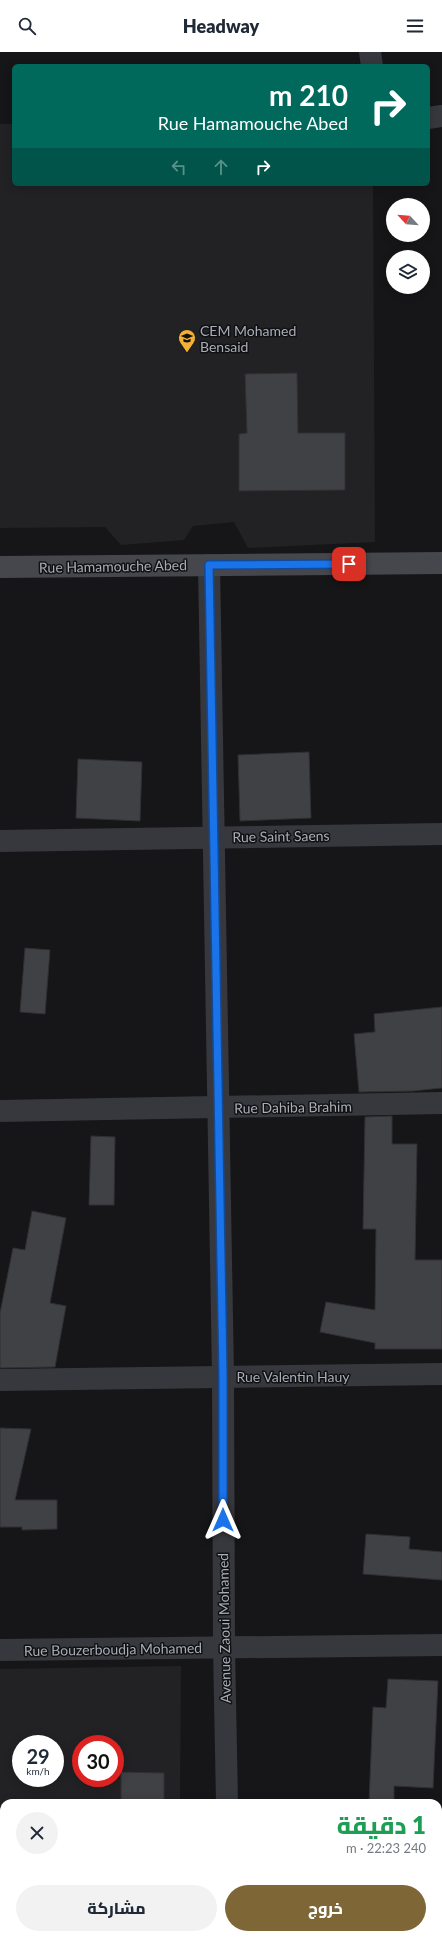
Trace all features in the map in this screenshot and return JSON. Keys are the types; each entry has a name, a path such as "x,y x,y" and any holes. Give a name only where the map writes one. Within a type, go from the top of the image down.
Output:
{"main road":[{"name":"Rue Hamamouche Abed","path":"0,567 442,563"}],"street":[{"path":"370,52 372,64"},
{"path":"430,118 442,116"},
{"name":"Avenue Zaoui Mohamed","path":"209,565 223,1376 224,1647 227,1799"},
{"name":"Rue Saint Saens","path":"0,841 442,834"},
{"name":"Rue Dahiba Brahim","path":"0,1112 442,1103"},
{"name":"Rue Valentin Hauy","path":"0,1380 442,1374"},
{"name":"Rue Bouzerboudja Mohamed","path":"0,1650 442,1645"}],"shaded area":[{"name":"CEM Mohamed Bensaid","path":"0,124 12,124 12,186 373,186 375,542 248,548 234,522 193,526 184,540 121,545 105,527 0,528"},
{"path":"181,1666 180,1799 0,1799 0,1669"}],"building":[{"path":"297,373 298,433 345,433 345,490 239,491 239,434 247,433 245,374"},
{"path":"309,752 311,818 240,821 238,755"},
{"path":"78,759 142,762 140,821 76,818"},
{"path":"25,948 50,950 45,1014 20,1012"},
{"path":"442,1007 442,1088 413,1091 359,1092 354,1034 375,1032 374,1014"},
{"path":"392,1116 392,1144 417,1144 415,1260 442,1260 442,1349 375,1349 375,1343 320,1332 326,1302 375,1310 376,1229 363,1229 365,1117"},
{"path":"91,1136 115,1137 114,1205 89,1205"},
{"path":"32,1211 66,1218 50,1303 66,1306 55,1367 0,1368 0,1313 13,1248 25,1250"},
{"path":"0,1428 31,1429 15,1500 57,1500 57,1529 22,1530 22,1527 0,1527"},
{"path":"366,1534 410,1537 409,1549 442,1552 442,1580 363,1574"},
{"path":"388,1679 438,1681 433,1788 394,1786 394,1799 369,1799 373,1707 386,1708"},
{"path":"124,1772 164,1773 164,1799 121,1799 121,1787 124,1787"}],"place":[{"name":"CEM Mohamed Bensaid","path":"187,353"}],"route":[{"path":"223,1520 223,1376 209,565 349,564"}]}
